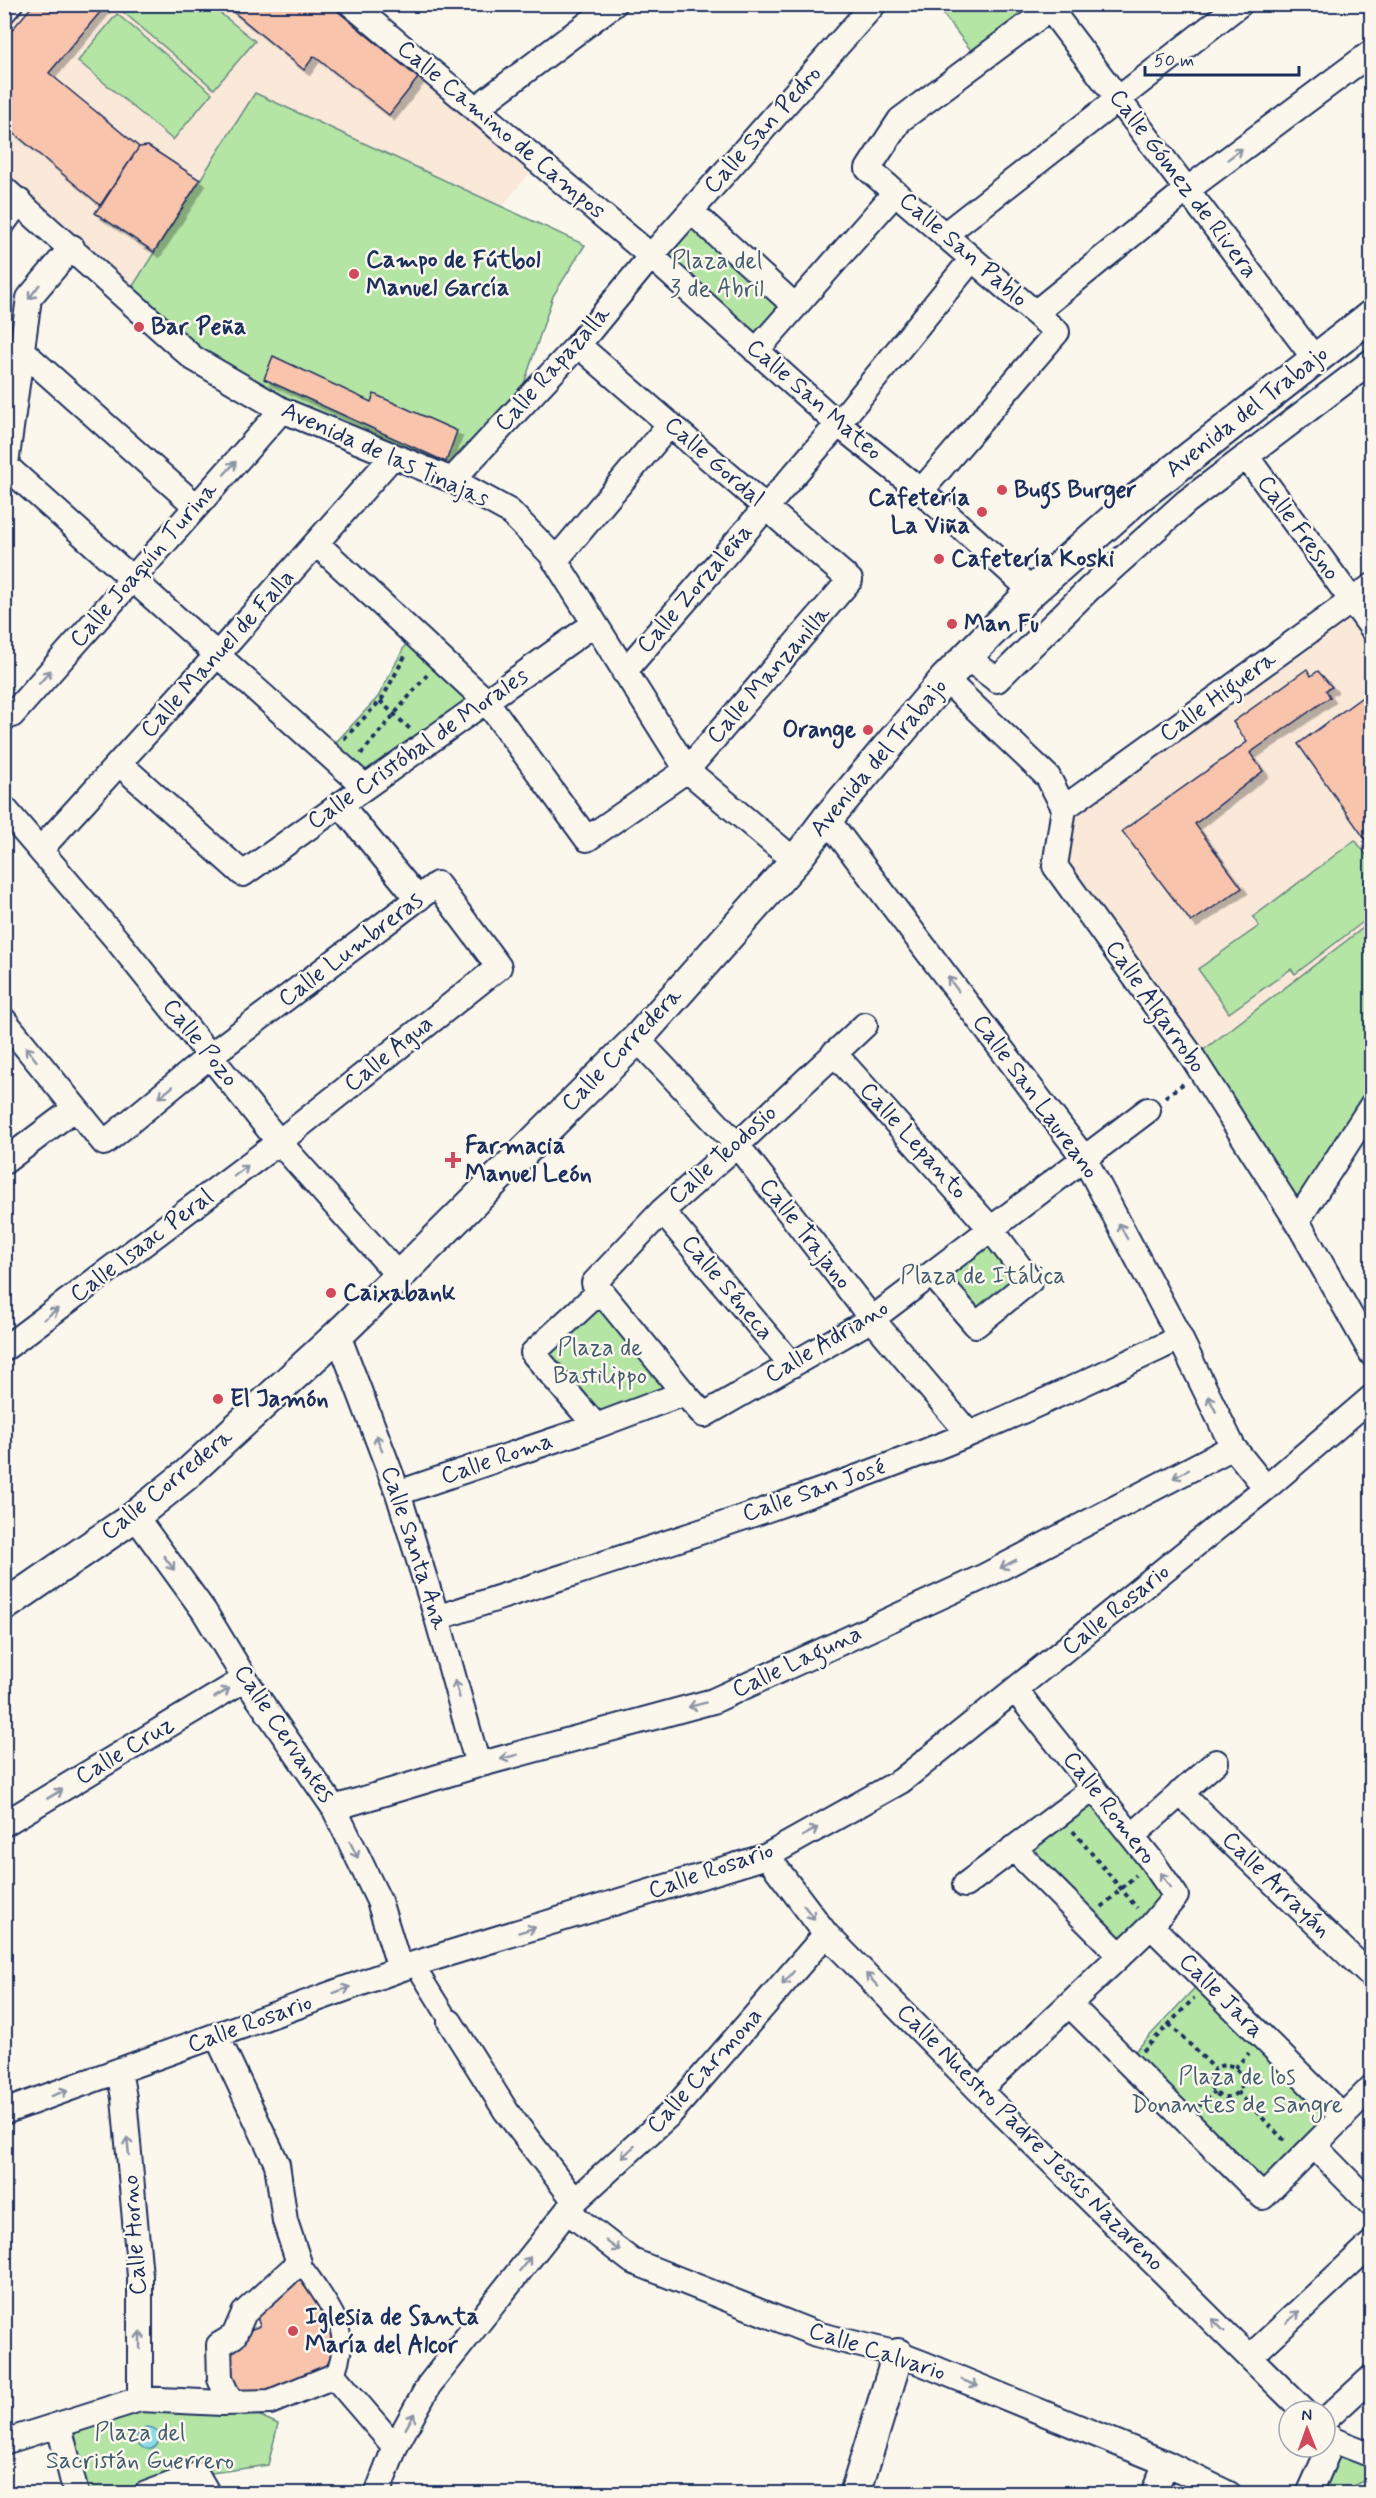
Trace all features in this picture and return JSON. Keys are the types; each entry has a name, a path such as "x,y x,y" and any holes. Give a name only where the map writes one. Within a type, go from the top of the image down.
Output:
{"street":[{"path":"4,11 10,4"},
{"name":"Calle Camino de Campos","path":"351,4 651,256"},
{"path":"476,109 614,4"},
{"name":"Calle San Pedro","path":"651,256 874,4"},
{"path":"944,235 1240,4"},
{"name":"Calle Gómez de Rivera","path":"1053,7 1315,359"},
{"name":"Calle San Pablo","path":"921,491 1057,332 868,169 900,120 1053,7"},
{"path":"1035,313 1188,189 1371,52"},
{"path":"756,351 895,193"},
{"path":"4,222 12,195"},
{"name":"Avenida de las Tinajas","path":"12,195 193,358 282,410 452,480 510,511 555,561 687,770 795,861"},
{"path":"691,211 795,306"},
{"path":"72,247 28,298 5,472 132,578 347,771"},
{"name":"Calle Rapazalla","path":"452,480 578,345 651,256"},
{"name":"Calle San Mateo","path":"651,256 838,424 921,491 1032,591"},
{"name":"Calle Zorzaleña","path":"624,672 838,424 972,259"},
{"name":"Avenida del Trabajo","path":"795,861 827,819 945,679 1032,591 1135,500 1371,315"},
{"name":"Calle Gordal","path":"578,345 850,580"},
{"path":"21,350 195,506"},
{"name":"Avenida del Trabajo","path":"966,657 997,680 1089,589 1186,502 1371,361"},
{"name":"Calle Joaquín Turina","path":"4,718 12,715 282,410"},
{"path":"555,561 670,424"},
{"name":"Calle Manuel de Falla","path":"39,849 120,764 393,456"},
{"name":"Calle Fresno","path":"1246,456 1371,628"},
{"path":"316,543 487,702"},
{"name":"Calle Manzanilla","path":"487,702 587,839 687,770 850,580"},
{"name":"Calle Higuera","path":"1064,808 1371,585"},
{"name":"Calle Cristóbal de Morales","path":"120,764 243,874 340,804 347,771 426,744 594,624"},
{"path":"945,679 1048,777 1064,808"},
{"path":"340,804 418,899"},
{"name":"Calle Pozo","path":"4,808 211,1055 279,1142 399,1276"},
{"name":"Calle Algarrobo","path":"1064,808 1054,866 1201,1071 1297,1221 1371,1354"},
{"name":"Calle San Laureano","path":"827,819 1084,1158 1180,1338 1233,1447 1266,1488"},
{"name":"Calle Corredera","path":"4,1606 135,1516 186,1475 338,1335 636,1039 795,861"},
{"name":"Calle Lumbreras","path":"74,1109 104,1143 211,1055 437,884 499,967"},
{"name":"Calle Agua","path":"279,1142 499,967"},
{"path":"4,1162 74,1109 5,1022"},
{"name":"Calle Teodosio","path":"600,1291 594,1283 662,1211 865,1025"},
{"name":"Calle Trajano","path":"636,1039 736,1145 872,1319 969,1434"},
{"name":"Calle Lepanto","path":"834,1053 991,1229"},
{"path":"1297,1221 1371,1105"},
{"name":"Calle Adriano","path":"684,1393 704,1415 872,1319 1148,1110"},
{"name":"Calle Isaac Peral","path":"4,1349 279,1142"},
{"name":"Calle Séneca","path":"662,1211 792,1365"},
{"path":"932,1274 976,1325 1030,1281 991,1229"},
{"path":"600,1291 684,1393 596,1426 533,1353 600,1291"},
{"name":"Calle Santa Ana","path":"338,1335 398,1493 437,1618 478,1765"},
{"name":"Calle San José","path":"437,1618 835,1485 969,1434 1180,1338"},
{"name":"Calle Rosario","path":"4,2112 407,1967 767,1856 902,1780 1016,1691 1266,1488 1371,1397"},
{"name":"Calle Roma","path":"398,1493 596,1426"},
{"name":"Calle Laguna","path":"334,1808 478,1765 713,1701 985,1576 1233,1447"},
{"name":"Calle Cervantes","path":"135,1516 204,1611 245,1678 334,1808 379,1901 407,1967"},
{"name":"Calle Cruz","path":"4,1824 245,1678"},
{"name":"Calle Romero","path":"1016,1691 1151,1860 1176,1896 1151,1926"},
{"path":"1132,1836 1216,1762"},
{"path":"965,1885 1094,1788"},
{"name":"Calle Arrayán","path":"1180,1793 1371,1977"},
{"path":"1013,1848 1120,1955"},
{"name":"Calle Nuestro Padre Jesús Nazareno","path":"767,1856 826,1934 979,2090 1292,2399"},
{"path":"979,2090 1151,1926"},
{"name":"Calle Jara","path":"1151,1926 1342,2117"},
{"name":"Calle Carmona","path":"377,2493 395,2447 429,2385 571,2206 670,2114 826,1934"},
{"path":"407,1967 450,2022"},
{"path":"1069,2004 1263,2197 1371,2087"},
{"name":"Calle Calvario","path":"450,2022 506,2111 571,2206 632,2261 816,2334 898,2354 1166,2463 1229,2493"},
{"path":"4,2442 140,2399 231,2403 270,2402 334,2376 341,2362 339,2325 309,2272 299,2263 285,2221 277,2164 217,2036"},
{"name":"Calle Horno","path":"119,2071 140,2276 140,2399"},
{"path":"1307,2152 1371,2205"},
{"path":"1251,2357 1371,2243"},
{"path":"231,2403 220,2379 219,2346 234,2336 244,2313 299,2263"},
{"path":"855,2493 898,2354"},
{"path":"334,2376 395,2447"},
{"path":"1337,2420 1371,2377"},
{"path":"59,2426 76,2493"},
{"path":"1337,2436 1371,2455"},
{"path":"1309,2493 1319,2459"},
{"path":"1153,2493 1166,2463"},
{"path":"146,2493 202,2484"}],"path":[{"path":"347,771 380,701 415,636"},
{"path":"347,771 441,659"},
{"path":"380,701 426,744"},
{"path":"1148,1110 1201,1071"},
{"path":"1059,1814 1151,1926"},
{"path":"1087,1922 1151,1860"},
{"path":"1131,2065 1208,1982"},
{"path":"1169,2024 1215,2069"},
{"path":"1225,2065 1239,2072 1242,2082 1237,2092 1223,2097 1214,2092 1209,2083 1215,2069 1225,2065"},
{"path":"1237,2092 1307,2152"}],"shaded area":[{"path":"10,5 352,5 538,162 502,207 255,93 126,297 5,189 4,11"},
{"path":"1351,601 1371,628 1371,690 1298,744 1371,849 1371,922 1193,1058 1055,866 1064,808"}],"green space":[{"path":"127,5 210,5 255,41 214,89 122,11"},
{"path":"936,5 1056,5 980,62"},
{"path":"117,14 212,93 173,140 78,61"},
{"name":"Campo de Fútbol Manuel García","path":"255,93 585,245 553,296 514,414 452,480 282,410 126,297"},
{"name":"Plaza del 3 de Abril","path":"691,211 795,306 756,351 651,256"},
{"path":"412,632 487,702 364,786 327,752 378,697"},
{"path":"1355,840 1371,861 1371,916 1295,974 1291,969 1229,1013 1198,969 1259,926 1253,917"},
{"path":"1371,922 1371,1105 1297,1221 1193,1058"},
{"name":"Plaza de Itálica","path":"991,1229 1030,1281 976,1325 932,1274"},
{"name":"Plaza de Bastilippo","path":"600,1291 684,1393 596,1426 533,1353"},
{"path":"1094,1788 1176,1896 1120,1955 1013,1848"},
{"name":"Plaza de los Donantes de Sangre","path":"1204,1978 1343,2117 1263,2197 1126,2061"},
{"name":"Plaza del Sacristán Guerrero","path":"140,2399 231,2403 278,2424 268,2465 197,2475 146,2494 76,2493 59,2426"},
{"path":"1337,2442 1371,2455 1371,2478 1338,2493 1309,2494 1325,2459 1337,2459"}],"water":[{"path":"144,2427 152,2427 159,2434 159,2442 152,2449 144,2449 137,2442 137,2434"}],"building":[{"path":"34,4 107,4 49,73 139,147 101,206 4,125 4,39"},
{"path":"224,4 329,4 418,78 389,115 314,56 304,70"},
{"path":"148,146 200,180 154,252 95,213 139,147"},
{"path":"273,356 371,402 374,394 457,431 446,462 264,379"},
{"path":"1307,669 1311,676 1318,671 1332,687 1326,690 1330,697 1250,753 1263,771 1195,824 1242,888 1191,922 1122,831 1247,742 1233,722"},
{"path":"1372,690 1372,849 1298,744"},
{"name":"Iglesia de Santa María del Alcor","path":"309,2272 341,2346 334,2376 231,2403 219,2345 234,2336 260,2326 253,2305"}],"place":[{"name":"Campo de Fútbol Manuel García","path":"354,274"},
{"name":"Bar Peña","path":"139,327"},
{"name":"Bugs Burger","path":"1002,490"},
{"name":"Cafetería La Viña","path":"982,512"},
{"name":"Cafetería Koski","path":"939,559"},
{"name":"Man Fu","path":"952,624"},
{"name":"Orange","path":"868,730"},
{"name":"Farmacia Manuel León","path":"453,1160"},
{"name":"Caixabank","path":"331,1293"},
{"name":"El Jamón","path":"218,1399"},
{"name":"Iglesia de Santa María del Alcor","path":"293,2331"}]}
